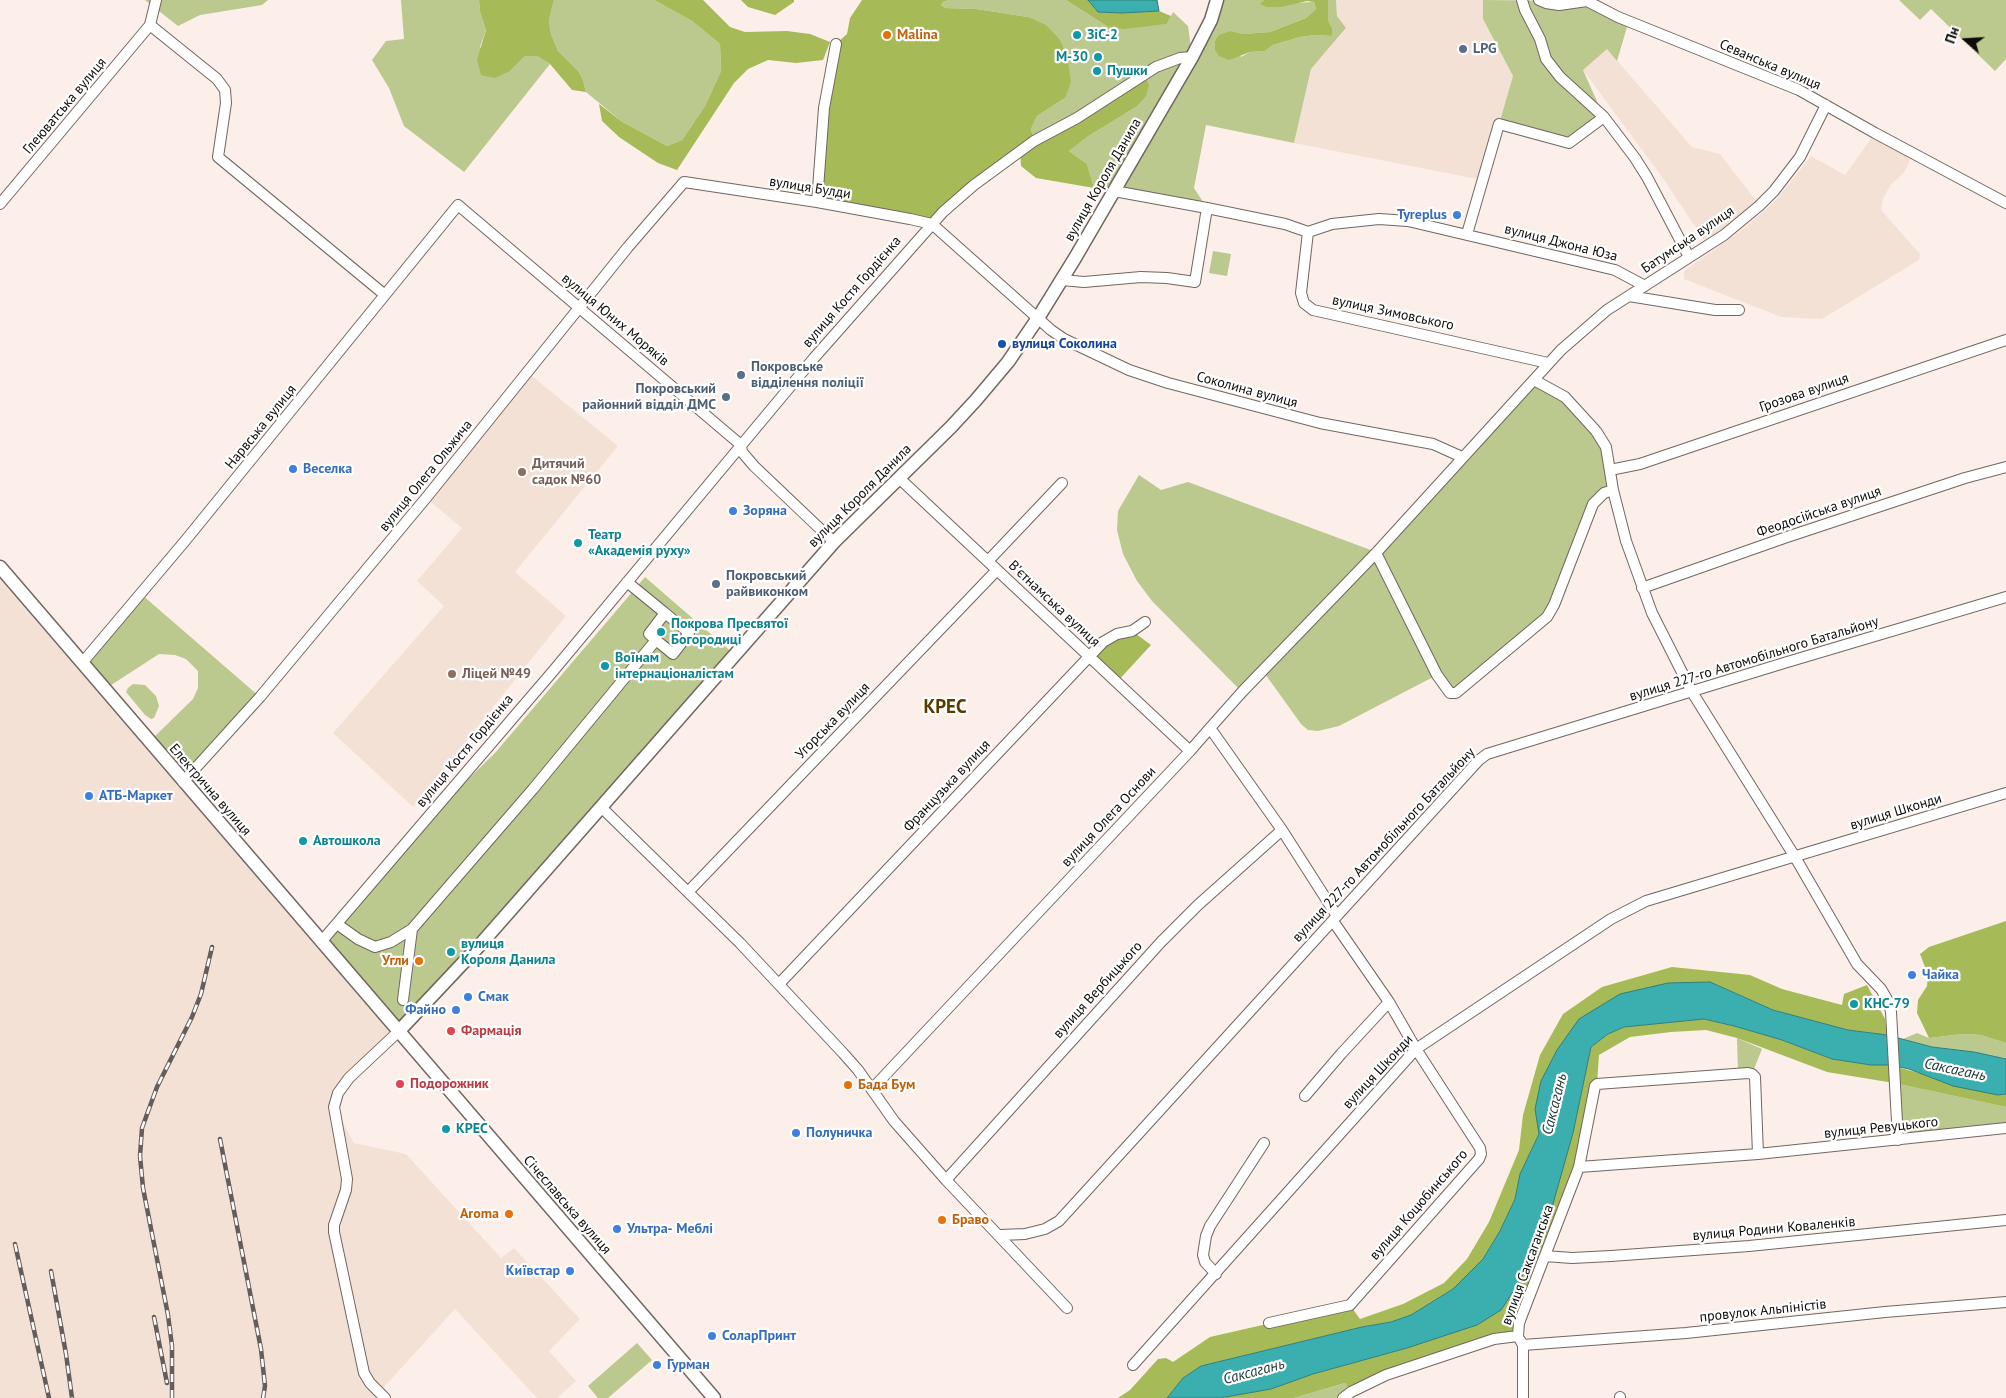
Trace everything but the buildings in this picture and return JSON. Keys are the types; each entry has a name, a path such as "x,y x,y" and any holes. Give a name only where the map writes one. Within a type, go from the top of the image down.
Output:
{"main road":[{"path":"1192,56 1208,26 1217,0"},
{"name":"вулиця Короля Данила","path":"398,1032 479,946 834,542 976,400 1008,362 1062,280 1192,56"},
{"name":"Електрична вулиця","path":"0,567 398,1032"},
{"name":"Січеславська вулиця","path":"398,1032 714,1398"}],"street":[{"path":"144,0 155,3 150,25 217,79 225,90 226,103 218,157 385,295"},
{"path":"1522,0 1524,10 1540,39 1546,59 1560,77 1604,117 1647,177 1689,257"},
{"name":"Севанська вулиця","path":"1538,0 1559,5 1587,1 1618,17 1799,90 2006,203"},
{"name":"Глеюватська вулиця","path":"0,204 150,25"},
{"path":"817,202 824,108 836,44"},
{"name":"вулиця Костя Гордієнка","path":"321,942 627,582 814,358 932,224 957,199 1020,151 1077,118 1156,67 1180,58 1192,56"},
{"name":"Батумська вулиця","path":"1376,552 1548,363 1582,330 1607,310 1724,235 1759,206 1774,191 1800,157 1826,105"},
{"path":"1467,234 1499,124 1569,143 1604,117"},
{"name":"вулиця Булди","path":"684,182 817,202 932,224"},
{"name":"вулиця Олега Ольжича","path":"183,782 267,690 684,182"},
{"path":"1114,191 1285,224 1308,232"},
{"name":"Нарвська вулиця","path":"82,663 185,542 458,205"},
{"name":"вулиця Юних Моряків","path":"458,205 741,445 742,452 754,466 834,542"},
{"path":"1062,280 1084,282 1141,277 1195,282 1207,208"},
{"name":"вулиця Джона Юза","path":"1308,232 1332,224 1379,219 1408,221 1615,270 1645,286"},
{"name":"Соколина вулиця","path":"932,224 1051,330 1064,339 1129,370 1168,383 1320,423 1433,444 1462,456"},
{"name":"вулиця Зимовського","path":"1308,232 1301,293 1304,303 1313,310 1548,363"},
{"path":"1629,296 1715,310 1738,310"},
{"name":"Грозова вулиця","path":"1610,470 1640,464 2006,340"},
{"path":"1534,380 1565,397 1596,431 1606,447 1626,541 1642,588 1652,613 1692,692 1795,857 1862,970 1875,982 1888,1001 1892,1032 1898,1140"},
{"name":"Феодосійська вулиця","path":"1642,588 1793,535 1965,478 2006,467"},
{"name":"Вʼєтнамська вулиця","path":"899,478 1190,751"},
{"path":"988,561 1062,483"},
{"path":"1376,552 1438,675 1450,693 1456,692 1547,617 1554,605 1593,504 1604,494 1614,490"},
{"name":"вулиця Олега Основи","path":"872,1089 1376,552"},
{"name":"Угорська вулиця","path":"688,892 997,570"},
{"path":"627,582 666,613 690,633 673,654 649,634 666,613"},
{"name":"вулиця 227-го Автомобільного Батальйону","path":"1000,1236 1026,1234 1045,1229 1059,1221 1479,760 1487,754 2006,597"},
{"name":"Французька вулиця","path":"778,984 1103,642 1116,634 1132,631 1145,622"},
{"path":"337,924 358,940 375,947 391,942 412,928 533,789 656,640"},
{"path":"1210,728 1282,830 1335,918"},
{"name":"вулиця Шконди","path":"1133,1365 1416,1049 1603,924 1646,901 2006,793"},
{"path":"601,807 688,892 848,1059 894,1121 946,1180 1067,1308"},
{"name":"вулиця Вербицького","path":"946,1180 1161,942 1282,830"},
{"name":"вулиця Коцюбинського","path":"1269,1323 1350,1305 1479,1158 1480,1148 1335,918"},
{"path":"402,1000 412,928"},
{"path":"1305,1096 1389,1002"},
{"path":"385,1398 370,1383 364,1373 334,1232 334,1225 346,1190 347,1178 334,1107 338,1093 350,1078 398,1032"},
{"name":"вулиця Саксаганська","path":"1343,1398 1351,1392 1386,1375 1494,1340 1521,1340 1519,1323 1579,1167 1595,1086 1597,1084 1752,1074 1755,1077 1758,1154"},
{"name":"вулиця Ревуцького","path":"1579,1167 1758,1154 2006,1128"},
{"path":"1216,1274 1202,1256 1206,1236 1210,1226 1264,1143"},
{"name":"вулиця Родини Коваленків","path":"1545,1256 1572,1258 1749,1246 2006,1220"},
{"name":"провулок Альпіністів","path":"1521,1340 1686,1333 1885,1312 2006,1302"},
{"path":"1521,1340 1523,1398"}],"shaded area":[{"path":"1336,0 1483,0 1483,19 1513,76 1482,180 1294,143 1311,69 1346,29 1337,16"},
{"path":"1607,49 1692,147 1720,154 1757,202 1740,219 1704,240 1662,177 1583,70"},
{"path":"1875,133 1910,152 1909,163 1903,174 1891,184 1883,199 1881,210 1920,254 1919,260 1822,319 1781,317 1684,279 1684,271 1746,227 1776,200 1811,156 1845,175"},
{"path":"527,372 618,446 515,572 566,616 413,807 333,733 444,606 417,581 462,528 426,498"},
{"path":"0,567 398,1032 349,1078 334,1107 354,1143 406,1154 501,1258 514,1248 580,1319 549,1351 576,1381 557,1398 537,1398 455,1309 374,1398 0,1398"}],"green space":[{"path":"145,0 268,0 262,5 200,15 178,26"},
{"path":"401,0 479,0 480,12 486,30 480,47 510,71 525,56 537,56 550,64 464,172 404,126 389,88 372,60 386,41 404,39"},
{"path":"479,0 554,0 549,20 551,34 558,51 579,72 586,92 572,90 550,64 537,56 525,56 510,71 495,78 481,75 477,60 486,30 480,12"},
{"path":"554,0 654,0 692,21 720,44 721,71 705,106 682,140 667,146 621,121 586,92 579,72 558,51 551,34 549,20"},
{"path":"654,0 703,0 730,27 745,32 787,31 810,34 830,42 823,60 796,63 768,60 748,69 734,83 677,170 658,163 619,137 602,121 599,104 621,121 667,146 682,140 705,106 721,71 720,44 692,21"},
{"path":"741,0 794,0 794,2 775,15 748,7"},
{"path":"862,0 949,0 941,5 945,8 976,9 1028,17 1046,25 1060,40 1067,56 1071,82 1065,98 1037,116 1031,129 1034,141 1144,75 1149,85 1146,96 1136,107 1087,137 1069,151 1087,164 1094,188 1036,178 1021,166 1020,151 932,224 817,202 824,108 838,42 847,34 850,18"},
{"path":"949,0 1066,0 1108,27 1167,24 1173,12 1188,26 1192,55 1217,0 1264,0 1261,4 1314,2 1316,9 1306,18 1270,32 1243,34 1231,31 1241,57 1250,52 1265,51 1273,45 1300,37 1314,35 1332,36 1332,28 1328,20 1328,0 1336,0 1337,16 1346,28 1311,69 1294,143 1206,125 1194,188 1207,208 1094,188 1087,164 1069,151 1087,137 1136,107 1034,141 1031,129 1037,116 1065,98 1028,17 976,9 945,8 941,5"},
{"path":"1066,0 1088,0 1098,12 1159,11 1171,16 1167,24 1124,29 1108,27"},
{"path":"1264,0 1328,0 1328,20 1332,28 1332,36 1314,35 1300,37 1273,45 1265,51 1250,52 1229,60 1219,56 1215,50 1215,41 1219,35 1231,31 1243,34 1270,32 1306,18 1316,9 1314,2 1307,1 1281,7 1267,7 1260,4"},
{"path":"1483,0 1580,1 1629,20 1617,61 1607,49 1583,70 1604,117 1569,143 1499,124 1513,76 1483,19"},
{"path":"1899,0 2006,0 2006,59 1995,71 1931,9 1920,20"},
{"path":"1213,251 1231,254 1227,276 1209,273"},
{"path":"1534,380 1554,390 1596,431 1613,490 1598,498 1554,605 1456,693 1437,675 1339,726 1318,731 1308,730 1301,724 1263,671 1242,692 1152,601 1137,581 1123,554 1117,530 1118,511 1139,475 1161,490 1188,482 1376,552"},
{"path":"645,577 734,654 398,1032 321,942 426,820 495,753"},
{"path":"141,594 260,697 183,782 149,742 193,699 198,688 198,671 186,659 175,655 159,654 105,689 82,663"},
{"path":"1132,631 1151,645 1117,682 1089,656 1103,642"},
{"path":"133,684 145,685 156,696 159,706 154,718 151,719 145,715 126,692"},
{"path":"2006,921 2006,1043 1981,1035 1963,1034 1929,1038 1917,1013 1918,1000 1927,986 1928,975 1920,954 1929,947"},
{"path":"1672,967 1750,975 1782,989 1842,1005 1844,994 1867,985 1885,1019 1887,1035 1848,1030 1773,1010 1710,982 1620,994 1538,1123 1539,1134 1520,1174 1515,1199 1500,1231 1483,1259 1453,1289 1411,1315 1391,1322 1362,1327 1201,1366 1183,1378 1167,1398 1118,1398 1130,1390 1158,1359 1166,1358 1173,1362 1210,1337 1350,1305 1360,1319 1403,1304 1444,1283 1467,1259 1489,1222 1519,1150 1523,1115 1540,1055 1563,1014 1602,987"},
{"path":"1704,1019 1782,1040 1832,1059 1871,1065 1890,1065 1998,1095 2006,1094 2006,1107 1894,1083 1827,1072 1737,1038 1706,1030 1630,1037 1599,1055 1597,1084 1579,1167 1518,1336 1351,1392 1345,1383 1294,1398 1220,1398 1271,1389 1313,1374 1407,1348 1559,1179 1573,1133 1591,1047 1608,1034 1624,1027"},
{"path":"1917,1033 1929,1038 1963,1034 1981,1035 2006,1043 2006,1059 1974,1052 1932,1047 1903,1039"},
{"path":"1737,1038 1762,1049 1752,1074 1738,1073"},
{"path":"1894,1083 2006,1107 2006,1128 1898,1140"},
{"path":"637,1343 652,1360 608,1398 598,1398 588,1386"},
{"path":"1345,1383 1351,1392 1343,1398 1294,1398"}],"water":[{"path":"1088,0 1157,0 1159,11 1098,12"},
{"name":"Саксагань","path":"1710,982 1773,1010 1848,1030 1887,1035 1932,1047 1974,1052 2006,1059 2006,1094 1998,1095 1953,1086 1909,1069 1891,1065 1871,1065 1832,1059 1782,1040 1704,1019 1624,1027 1608,1034 1591,1047 1573,1133 1545,1232 1517,1286 1501,1310 1477,1325 1407,1348 1313,1374 1271,1389 1220,1398 1167,1398 1183,1378 1201,1366 1362,1327 1391,1322 1411,1315 1453,1289 1483,1259 1500,1231 1515,1199 1520,1174 1539,1134 1535,1109 1541,1081 1557,1050 1579,1019 1620,994 1668,983"}],"railway":[{"path":"172,1398 172,1346 168,1315 143,1188 140,1156 142,1128 157,1087 192,1017 201,994 212,947"},
{"path":"220,1139 261,1349 265,1386 263,1398"},
{"path":"15,1244 49,1398"},
{"path":"51,1271 72,1398"},
{"path":"154,1317 167,1383"}],"place":[{"name":"Malina","path":"887,35"},
{"name":"ЗіС-2","path":"1077,35"},
{"name":"LPG","path":"1463,49"},
{"name":"М-30","path":"1098,57"},
{"name":"Пушки","path":"1097,71"},
{"name":"Tyreplus","path":"1457,215"},
{"name":"вулиця Соколина","path":"1002,344"},
{"name":"Покровське відділення поліції","path":"741,375"},
{"name":"Покровський районний відділ ДМС","path":"726,397"},
{"name":"Веселка","path":"293,469"},
{"name":"Дитячий садок №60","path":"522,472"},
{"name":"Зоряна","path":"733,511"},
{"name":"Театр «Академія руху»","path":"578,543"},
{"name":"Покровський райвиконком","path":"716,584"},
{"name":"Покрова Пресвятої Богородиці","path":"661,632"},
{"name":"Воїнам інтернаціоналістам","path":"605,666"},
{"name":"Ліцей №49","path":"452,674"},
{"name":"АТБ-Маркет","path":"89,796"},
{"name":"Автошкола","path":"303,841"},
{"name":"вулиця Короля Данила","path":"451,952"},
{"name":"Угли","path":"419,961"},
{"name":"Чайка","path":"1912,975"},
{"name":"Смак","path":"468,997"},
{"name":"КНС-79","path":"1854,1004"},
{"name":"Файно","path":"456,1010"},
{"name":"Фармація","path":"451,1031"},
{"name":"Подорожник","path":"400,1084"},
{"name":"Бада Бум","path":"848,1085"},
{"name":"КРЕС","path":"446,1129"},
{"name":"Полуничка","path":"796,1133"},
{"name":"Aroma","path":"509,1214"},
{"name":"Браво","path":"942,1220"},
{"name":"Ультра- Меблі","path":"617,1229"},
{"name":"Київстар","path":"570,1271"},
{"name":"СоларПринт","path":"712,1336"},
{"name":"Гурман","path":"657,1365"}],"district":[{"name":"КРЕС","path":"945,708"}]}
